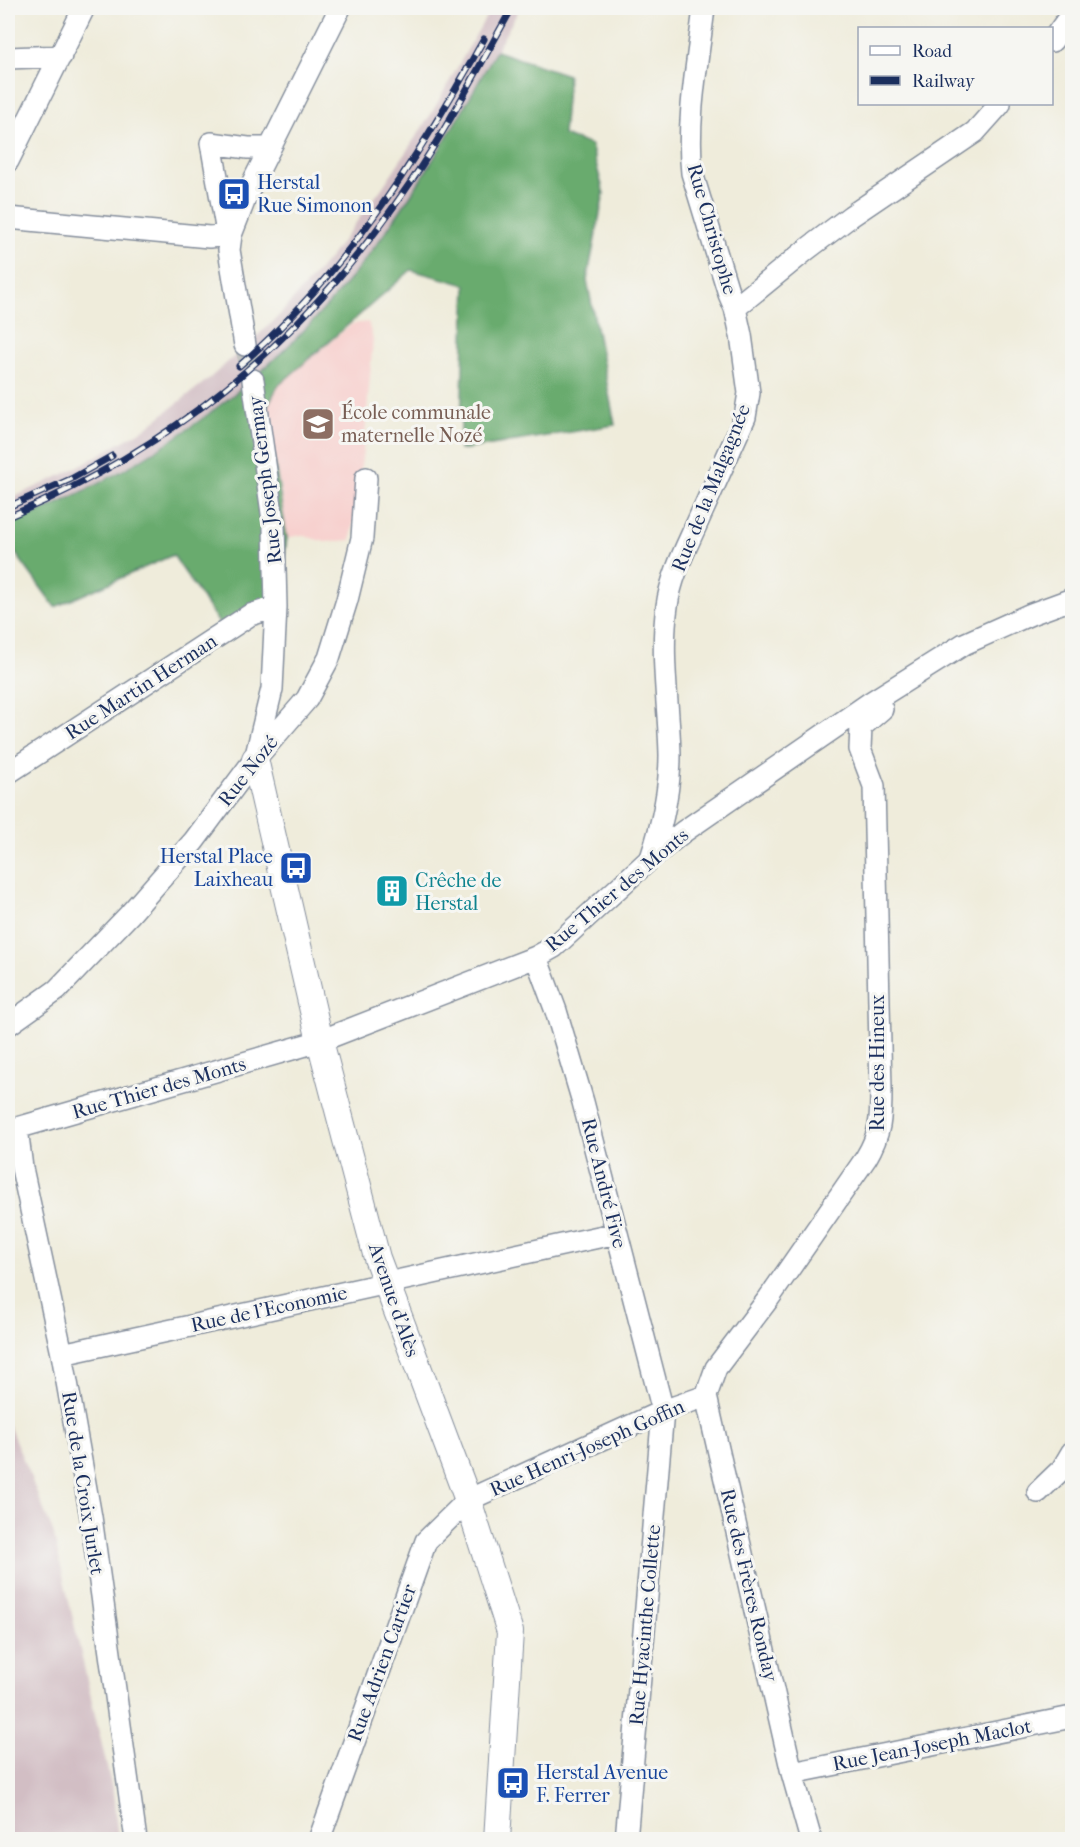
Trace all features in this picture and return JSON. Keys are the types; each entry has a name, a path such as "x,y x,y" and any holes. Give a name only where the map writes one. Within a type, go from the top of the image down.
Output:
{"street":[{"path":"8,160 84,8"},
{"path":"245,345 229,250 231,235 247,194 340,8"},
{"name":"Rue Christophe","path":"704,8 694,85 690,152 697,192 735,308"},
{"path":"1053,40 1072,13"},
{"path":"8,58 61,56"},
{"path":"735,308 851,216 975,132 999,105"},
{"path":"231,235 226,227 211,143 248,148 270,148"},
{"path":"8,218 209,237 231,235"},
{"name":"Rue de la Malgagnée","path":"651,858 669,781 665,644 666,607 670,587 681,557 745,417 749,393 735,308"},
{"name":"Rue Joseph Germay","path":"253,380 274,527 276,607 272,689 255,759"},
{"name":"Rue Nozé","path":"8,1025 57,990 129,915 194,841 255,759 307,699 329,658 347,600 362,538 366,478"},
{"name":"Rue Thier des Monts","path":"12,1126 320,1041 536,957 561,941 651,858 683,832 888,691 964,644 1031,614 1072,599"},
{"name":"Rue Martin Herman","path":"8,773 250,615 276,607"},
{"name":"Rue des Hineux","path":"706,1396 716,1368 769,1298 876,1142 879,1130 880,1090 876,825 874,786 860,748 860,740 861,727 888,704 888,691"},
{"name":"Avenue d'Alès","path":"255,759 320,1041 385,1283 468,1500 510,1632 497,1839"},
{"name":"Rue André Five","path":"536,957 556,1011 583,1102 663,1411"},
{"name":"Rue de la Croix Jurlet","path":"12,1126 62,1354 91,1516 136,1839"},
{"name":"Rue de l'Economie","path":"62,1354 617,1233"},
{"name":"Rue Henri-Joseph Goffin","path":"468,1500 663,1411 706,1396"},
{"name":"Rue des Frères Ronday","path":"706,1396 792,1773 811,1839"},
{"name":"Rue Hyacinthe Collette","path":"626,1839 663,1411"},
{"path":"1038,1492 1062,1468 1072,1452"},
{"name":"Rue Adrien Cartier","path":"319,1839 426,1540 468,1500"},
{"name":"Rue Jean-Joseph Maclot","path":"792,1773 1072,1717"}],"shaded area":[{"path":"491,8 520,8 453,128 406,203 354,274 325,308 274,361 228,399 156,450 79,494 8,525 8,500 68,472 143,430 211,377 275,320 331,256 382,188 431,114"},
{"name":"École communale maternelle Nozé","path":"368,322 373,339 365,436 351,540 325,542 301,535 287,538 266,409 277,386 352,324"},
{"path":"8,1423 53,1532 113,1793 118,1839 8,1839"}],"green space":[{"path":"496,51 568,75 563,135 591,145 604,193 587,280 615,425 460,450 466,285 411,270 278,386 266,409 287,538 276,607 225,632 173,555 55,607 8,543 8,525 78,494 155,451 228,399 295,340 354,274 393,221 447,137"}],"tunnel":[{"path":"245,345 253,380"}],"railway":[{"path":"8,517 68,490 124,459 177,425 227,387 274,346 318,301 360,252 399,199 444,129 512,8"},
{"path":"239,366 312,294 376,214 405,172 484,39"},
{"path":"8,507 71,479 112,456"}],"place":[{"name":"Herstal Rue Simonon","path":"234,194"},
{"name":"École communale maternelle Nozé","path":"318,424"},
{"name":"Herstal Place Laixheau","path":"296,868"},
{"name":"Crêche de Herstal","path":"392,891"},
{"name":"Herstal Avenue F. Ferrer","path":"513,1783"}]}
